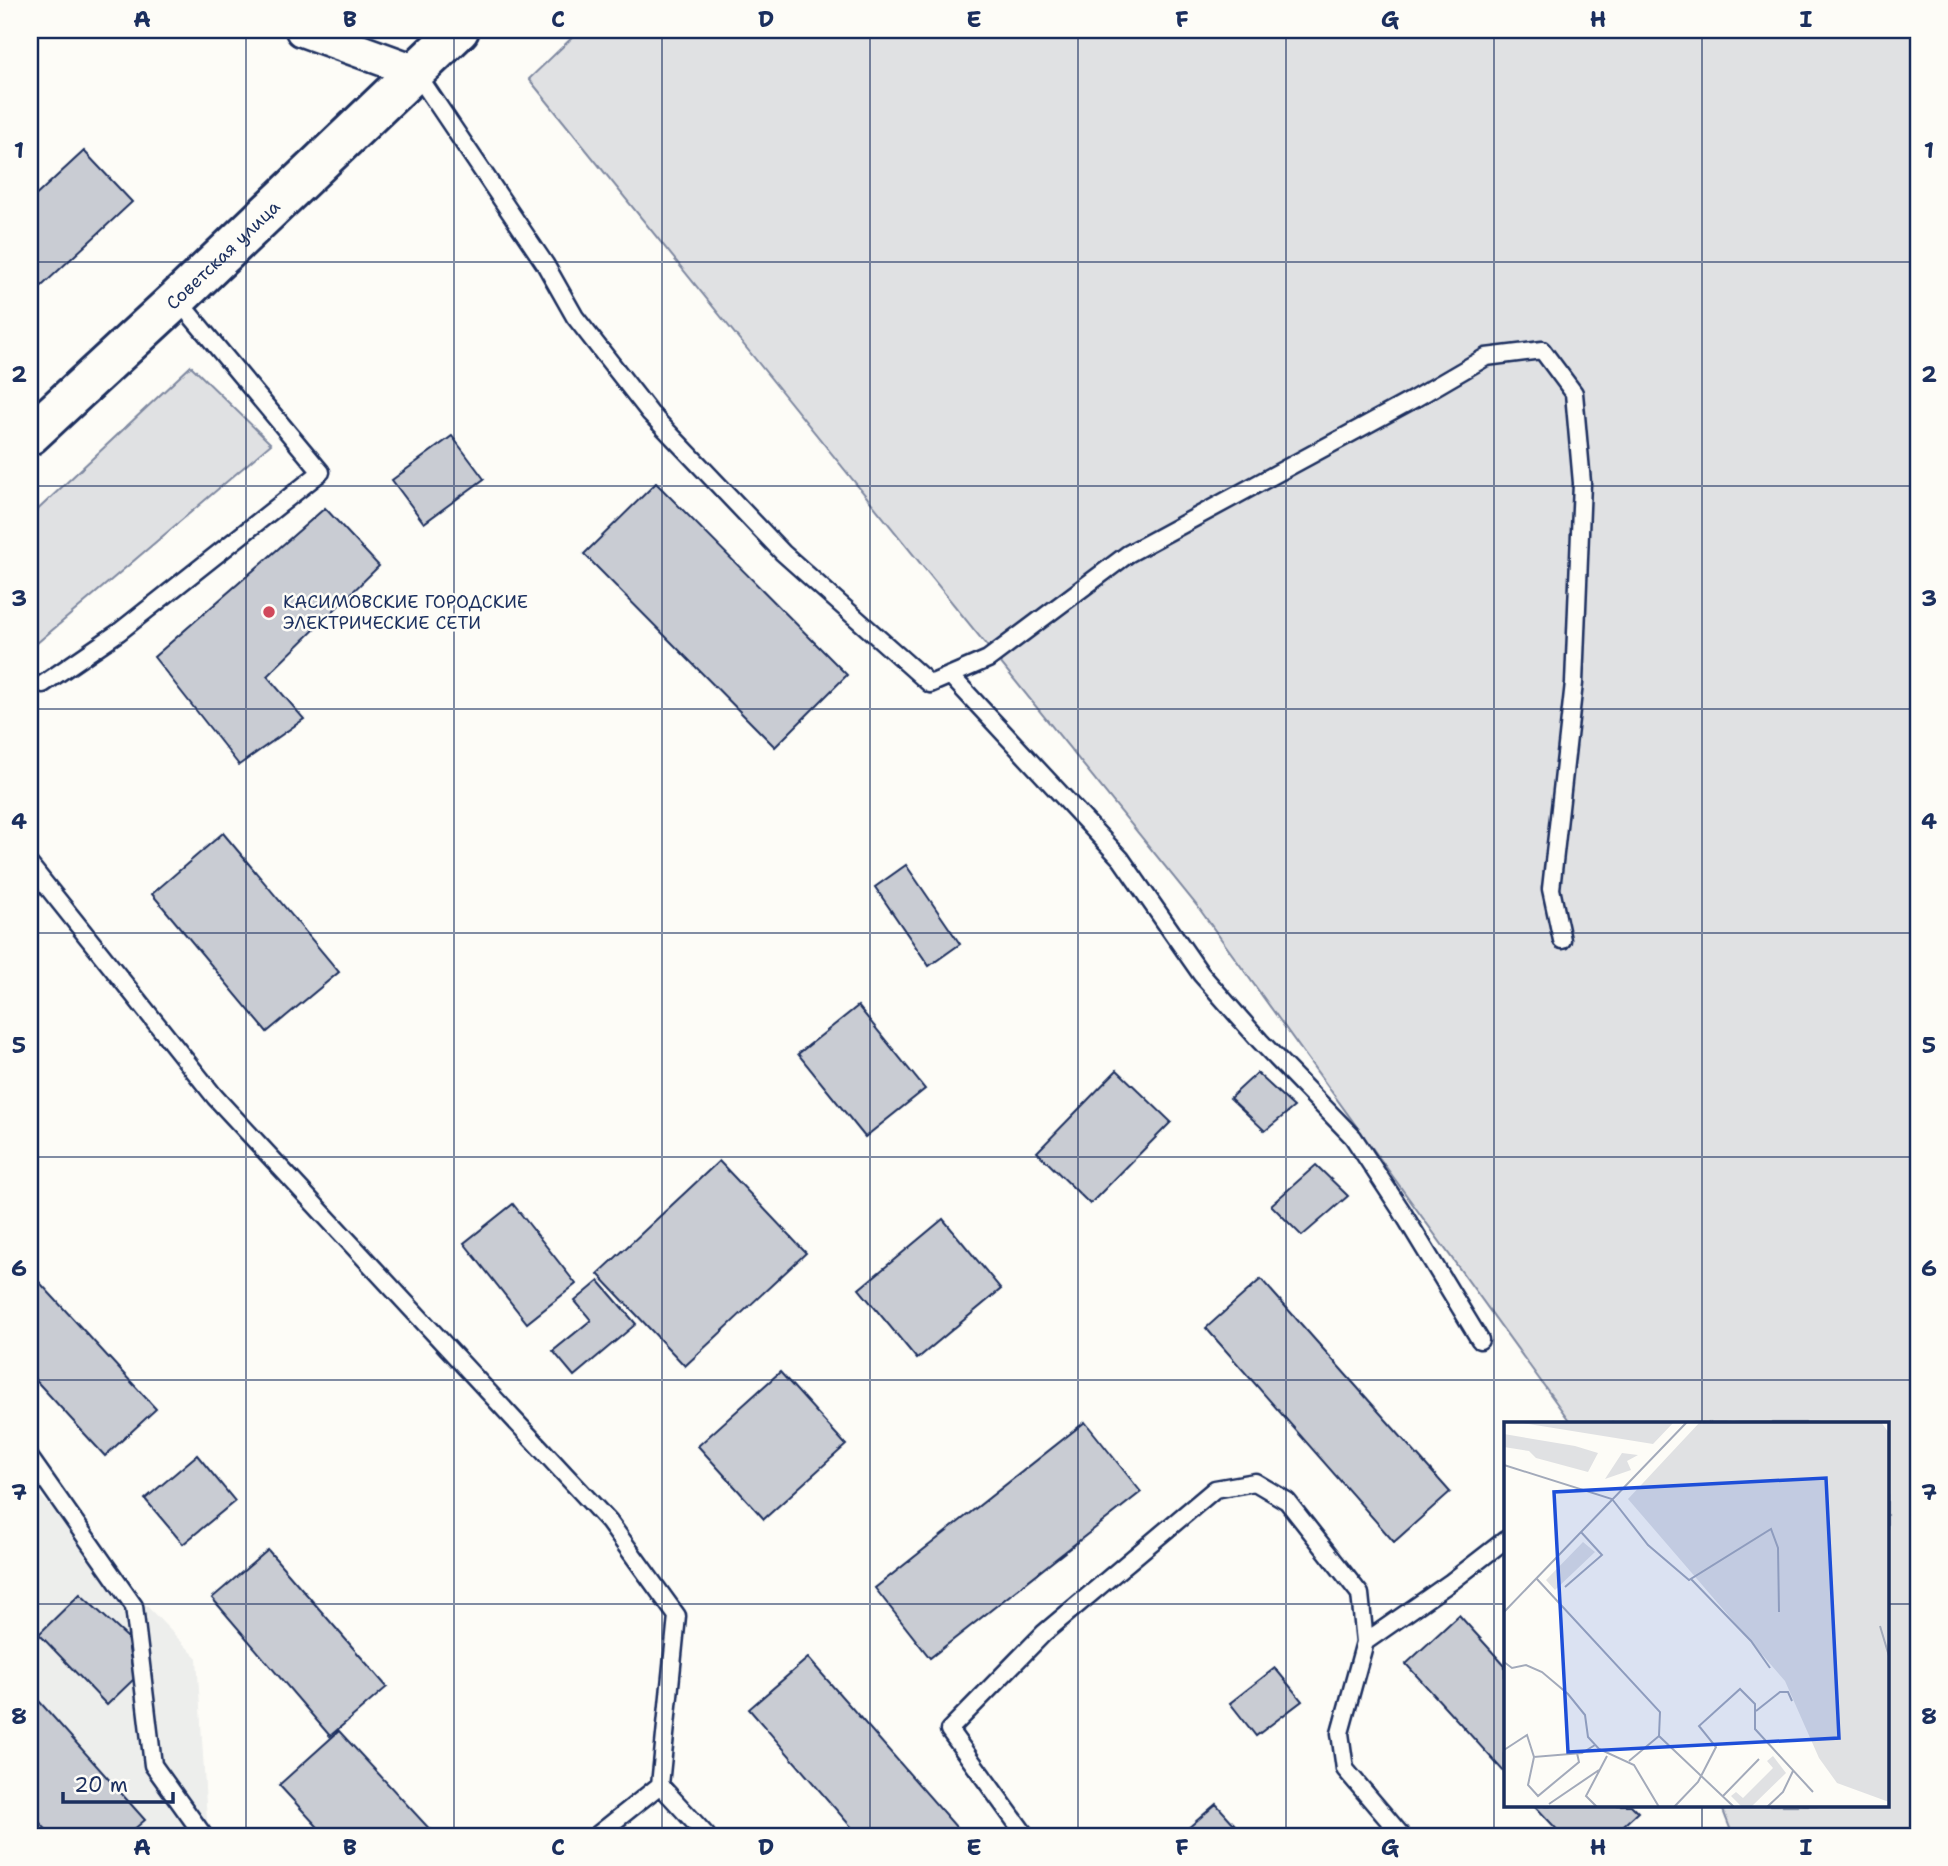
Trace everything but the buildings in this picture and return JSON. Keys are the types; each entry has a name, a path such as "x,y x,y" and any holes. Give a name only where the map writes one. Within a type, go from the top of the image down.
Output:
{"main road":[{"name":"Советская улица","path":"30,435 459,30"}],"street":[{"path":"302,30 415,71"}],"lane":[{"path":"415,71 545,264 575,317 650,413 783,553 930,684 988,659 1128,554 1486,357 1542,350 1574,393 1582,483 1574,683 1551,889 1562,940"},
{"path":"43,684 119,632 321,472 177,299"},
{"path":"950,675 1121,859 1201,974 1260,1041 1353,1137 1480,1340"},
{"path":"30,865 215,1097 609,1522 677,1616 660,1785 596,1836"},
{"path":"30,1458 134,1606 153,1765 197,1834"},
{"path":"1026,1836 949,1730 1044,1633 1215,1489 1255,1482 1287,1500 1360,1594 1364,1642 1340,1733 1346,1769 1402,1836"},
{"path":"1364,1642 1451,1582 1504,1541"},
{"path":"660,1785 707,1836"}],"shaded area":[{"path":"580,30 1918,30 1918,1836 1733,1836 1721,1806 1888,1806 1888,1422 1570,1422 1198,907 529,79"},
{"path":"191,366 271,444 30,649 30,517"},
{"path":"30,1485 197,1658 208,1836 30,1836"}],"place":[{"name":"КАСИМОВСКИЕ ГОРОДСКИЕ ЭЛЕКТРИЧЕСКИЕ СЕТИ","path":"269,612"}]}
